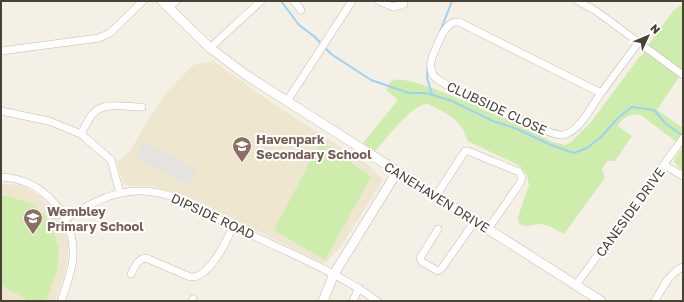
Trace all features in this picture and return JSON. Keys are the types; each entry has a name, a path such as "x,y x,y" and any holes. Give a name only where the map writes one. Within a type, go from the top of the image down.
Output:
{"street":[{"path":"1,51 99,38 110,33 143,1"},
{"name":"CANEHAVEN DRIVE","path":"162,1 210,48 246,75 601,301"},
{"path":"169,8 176,1"},
{"path":"210,48 261,1"},
{"path":"294,1 301,10"},
{"path":"287,102 352,1"},
{"path":"379,1 393,7 404,4"},
{"path":"578,1 596,11 683,75"},
{"name":"CLUBSIDE CLOSE","path":"601,93 459,22 454,22 446,27 432,58 431,70 438,80 485,105 555,135 568,133 574,129 601,93 638,43"},
{"path":"81,134 93,114 99,109 112,107 142,107"},
{"path":"1,111 48,121 81,134 111,160 120,193"},
{"name":"CANESIDE DRIVE","path":"576,285 681,140"},
{"path":"436,196 465,151 519,172 522,178 520,183 488,229"},
{"path":"664,165 683,176"},
{"path":"323,301 334,274 397,172"},
{"path":"1,177 22,181 43,192 55,203 66,218 73,241 73,258 61,301"},
{"name":"DIPSIDE ROAD","path":"66,218 102,198 120,193 146,191 164,194 191,204 233,226 334,274 359,288 377,301"},
{"path":"438,230 420,258 422,262 438,271 442,268 475,221"},
{"path":"131,274 136,263 141,259 146,258 190,277 199,275 220,253 233,226"},
{"path":"655,301 669,278 675,271 683,267"},
{"path":"353,301 359,288"}],"shaded area":[{"name":"Havenpark Secondary School","path":"213,61 274,104 369,165 383,180 340,248 325,264 188,197 153,186 129,186 123,183 117,162 130,151 153,112 169,90 193,65"},
{"path":"144,142 197,170 189,185 136,157"},
{"name":"Wembley Primary School","path":"1,183 23,186 40,196 58,216 68,242 68,260 55,301 1,301"}],"green space":[{"path":"683,4 683,71 657,110 683,128 683,147 641,115 631,115 625,118 618,126 632,136 615,161 607,161 602,169 605,178 564,234 541,224 527,226 519,224 518,217 529,185 527,175 520,166 468,141 465,133 457,122 447,114 428,104 422,105 415,109 407,116 375,151 363,143 398,100 386,90 390,83 393,80 405,80 446,93 497,115 553,142 565,145 570,143 592,121 674,10"},
{"path":"321,141 371,177 325,260 274,230"},
{"path":"683,147 683,171 674,162 675,158"},
{"name":"Wembley Primary School","path":"1,196 30,203 43,213 53,228 59,251 57,269 46,301 29,301 1,285"}],"waterway":[{"path":"281,1 299,25 315,37 331,54 371,80 409,93 426,93 452,101 493,121 517,129 551,145 574,153 587,148 601,137 618,118 632,107 654,110 665,123 683,136"},
{"path":"440,32 452,1"},
{"path":"428,62 427,78 432,94"}],"place":[{"name":"Havenpark Secondary School","path":"242,163"},
{"name":"Wembley Primary School","path":"33,235"}]}
